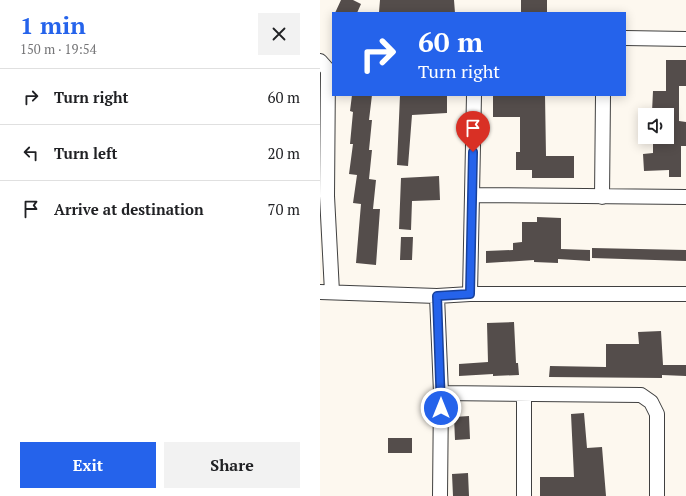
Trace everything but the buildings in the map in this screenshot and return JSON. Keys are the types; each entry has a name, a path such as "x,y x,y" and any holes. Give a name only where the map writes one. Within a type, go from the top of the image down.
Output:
{"street":[{"path":"626,38 686,39"},
{"path":"320,61 328,70 324,196 326,292 437,296 470,294 686,294"},
{"path":"470,294 474,96"},
{"path":"602,197 603,96"},
{"path":"473,195 686,197"},
{"path":"437,296 441,393 440,496"},
{"path":"441,393 641,394 651,402 657,414 657,496"},
{"path":"524,394 524,496"}],"route":[{"path":"441,408 437,296 470,294 473,152"}]}
